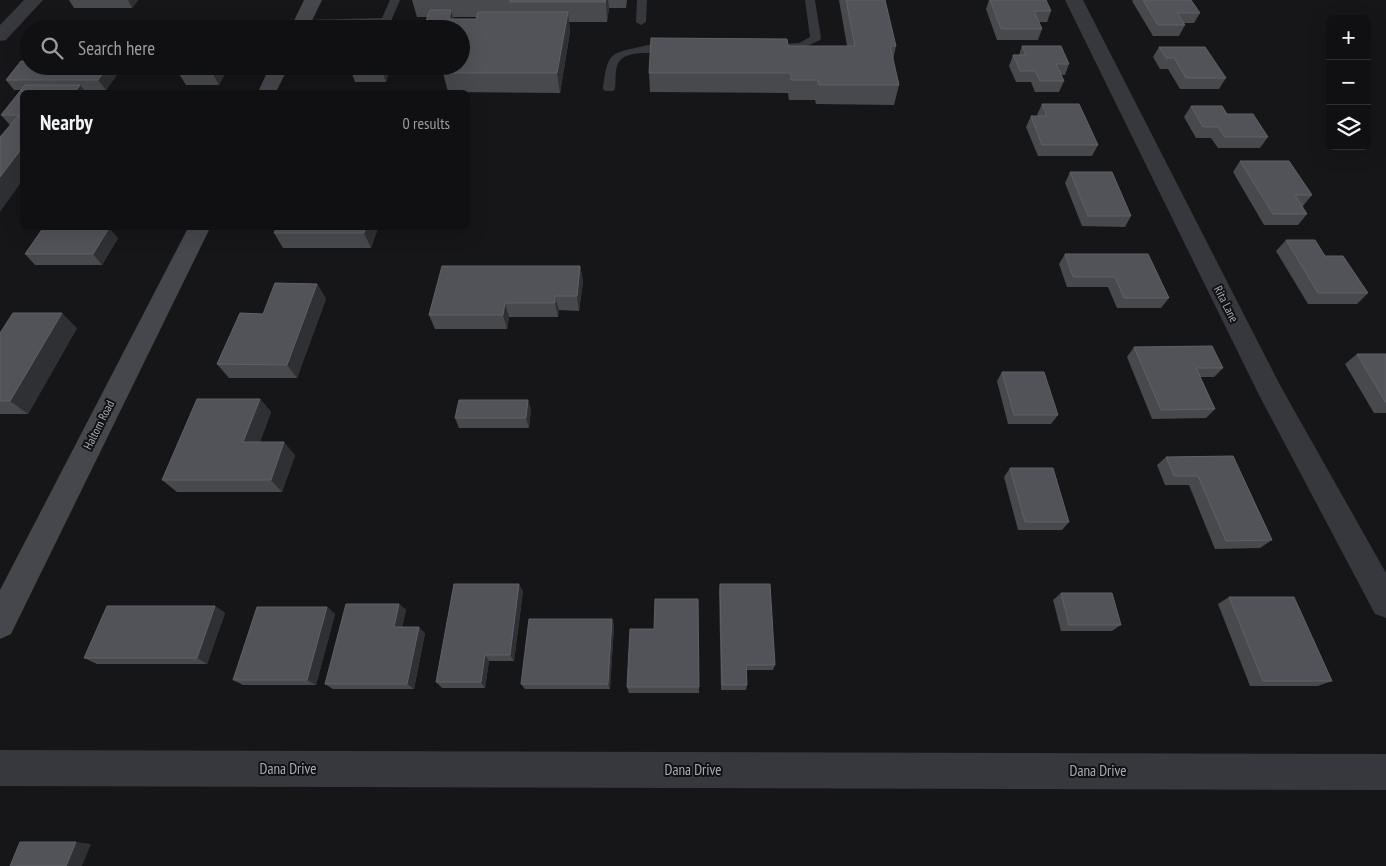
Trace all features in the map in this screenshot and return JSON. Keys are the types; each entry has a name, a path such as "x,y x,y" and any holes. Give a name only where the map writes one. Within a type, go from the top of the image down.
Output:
{"main road":[{"path":"303,20 313,0"},
{"path":"268,90 276,75"},
{"name":"Haltom Road","path":"0,624 198,230"}],"street":[{"path":"4,28 34,0"},
{"name":"Rita Lane","path":"1074,0 1272,395 1386,603"},
{"name":"Dana Drive","path":"0,768 1386,772"}],"lane":[{"path":"386,20 395,0"},
{"path":"641,22 642,0"},
{"path":"756,47 801,46 816,38 810,0"},
{"path":"609,89 612,64 619,55 648,48 687,48"}],"building":[{"path":"510,0 606,0 605,2 510,2"},
{"path":"846,0 885,0 896,46 890,46 899,85 819,85 818,80 791,80 791,73 649,73 651,38 787,39 788,46 855,46"},
{"path":"990,0 1046,0 1051,11 1034,11 1042,29 1001,29"},
{"path":"1143,0 1191,0 1200,13 1177,13 1185,25 1158,25"},
{"path":"430,10 451,10 449,19 476,19 478,12 568,12 557,73 470,73 470,20 426,20"},
{"path":"1022,46 1061,46 1069,64 1056,64 1064,81 1040,81 1035,71 1020,71 1013,55 1026,55"},
{"path":"1159,47 1205,47 1226,78 1186,78 1174,58 1166,58"},
{"path":"20,62 20,75 102,75 98,80 6,80"},
{"path":"25,85 80,85 76,90 21,90"},
{"path":"20,91 20,115 1,115"},
{"path":"1042,104 1079,104 1098,145 1042,145 1031,116 1047,116"},
{"path":"1191,106 1222,106 1227,114 1253,114 1268,137 1225,137 1218,127 1203,127"},
{"path":"20,116 20,151 0,177 0,137"},
{"path":"1240,161 1289,161 1312,195 1295,195 1307,214 1273,214"},
{"path":"1070,172 1112,172 1131,216 1088,216"},
{"path":"42,230 108,230 93,254 25,254"},
{"path":"275,230 365,230 364,233 274,233"},
{"path":"1286,240 1315,240 1325,256 1343,256 1368,293 1318,293"},
{"path":"1065,254 1148,254 1169,298 1124,298 1115,277 1073,277"},
{"path":"442,266 580,266 577,296 555,296 555,303 505,303 503,315 429,315"},
{"path":"275,283 317,284 287,365 217,364 240,313 263,314"},
{"path":"13,313 62,313 10,401 0,401 0,333"},
{"path":"1212,346 1223,368 1196,368 1215,409 1161,410 1134,347"},
{"path":"1357,354 1386,354 1386,403"},
{"path":"1002,372 1044,372 1058,415 1014,415"},
{"path":"197,399 260,399 243,442 284,442 271,480 162,480"},
{"path":"459,400 528,400 526,418 455,418"},
{"path":"1233,456 1272,540 1226,541 1198,476 1174,476 1166,457"},
{"path":"1010,468 1053,468 1069,522 1025,522"},
{"path":"454,584 519,584 510,655 485,655 481,682 436,682"},
{"path":"720,584 770,584 775,665 746,665 747,685 722,685"},
{"path":"1061,593 1112,593 1121,625 1069,625"},
{"path":"1229,597 1294,597 1332,681 1263,681"},
{"path":"655,599 698,599 699,687 627,687 630,629 654,629"},
{"path":"346,604 399,604 394,627 419,627 407,684 325,684"},
{"path":"107,606 215,606 197,658 84,658"},
{"path":"257,607 327,607 307,680 233,680"},
{"path":"529,619 612,619 608,684 521,684"},
{"path":"20,842 76,842 66,866 10,866"}]}
